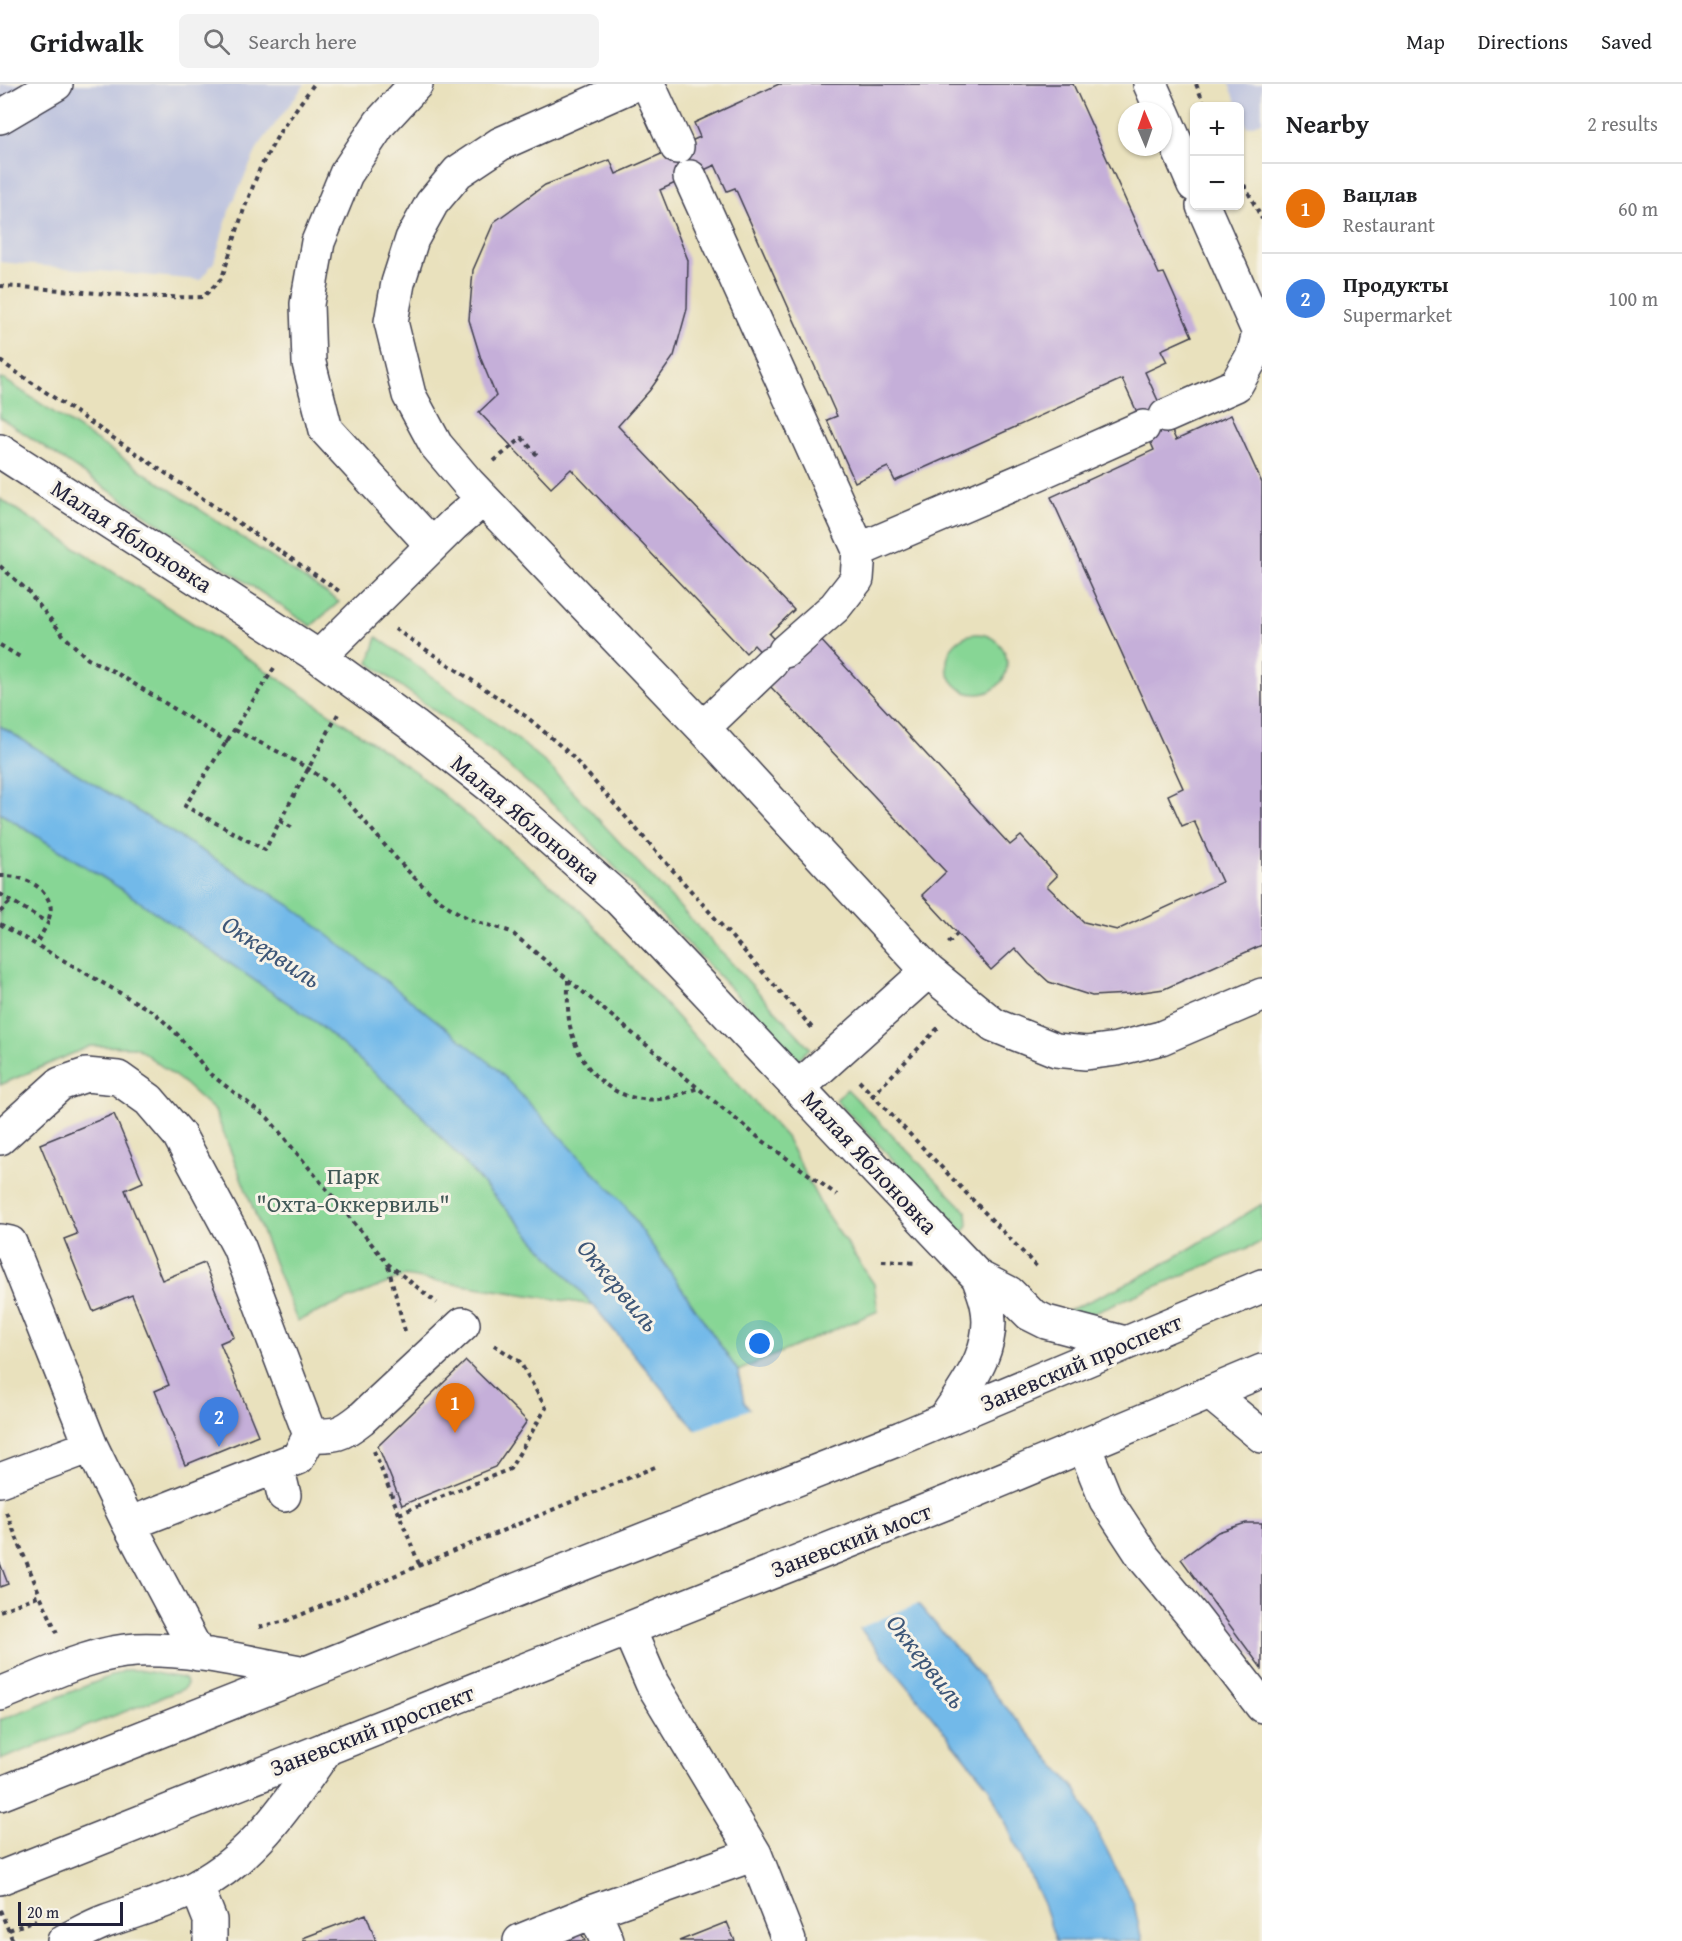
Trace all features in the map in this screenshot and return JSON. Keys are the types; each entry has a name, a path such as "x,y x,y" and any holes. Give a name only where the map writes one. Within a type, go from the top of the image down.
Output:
{"main road":[{"path":"0,117 56,84"},
{"path":"416,84 380,123 346,174 318,242 307,304 309,363 327,430 432,545"},
{"path":"635,84 500,144 458,172 432,203 412,239 398,283 391,322 409,395 436,445 483,499 702,728 937,958 994,1025 1056,1050 1086,1053 1161,1038 1262,995"},
{"path":"648,84 677,147"},
{"path":"1150,84 1158,102"},
{"path":"1172,133 1190,176"},
{"path":"690,177 859,550 856,579 835,607 702,728"},
{"path":"859,550 1236,385 1259,361 1259,333 1205,210"},
{"name":"Малая Яблоновка","path":"0,451 319,657 492,787 619,899 978,1277 1010,1293 1030,1314 1046,1322 1125,1343"},
{"path":"319,657 432,545 483,499"},
{"path":"798,1087 937,958"},
{"path":"0,1138 60,1084 86,1075 118,1078 149,1100 179,1135 239,1247 310,1435 298,1458 281,1481 129,1524"},
{"path":"0,1241 10,1243 91,1446 129,1524 198,1653"},
{"name":"Малая Яблоновка","path":"944,1420 978,1368 987,1344 989,1328 987,1304 978,1277"},
{"name":"Заневский проспект","path":"305,1673 901,1438 1262,1286"},
{"path":"310,1435 327,1436 344,1432 463,1324"},
{"path":"1262,1371 1084,1446 1106,1500 1144,1558 1191,1614 1262,1706"},
{"path":"1210,1393 1262,1436"},
{"path":"2,1494 91,1446"},
{"name":"Заневский мост","path":"745,1582 1084,1446"},
{"name":"Заневский проспект","path":"0,1878 745,1582"},
{"path":"629,1630 652,1683 754,1854 789,1941"},
{"path":"0,1694 87,1660 135,1650 198,1653 305,1673"},
{"path":"0,1794 305,1673"},
{"path":"64,1941 103,1922 168,1900 197,1887 227,1868 278,1818 327,1748"},
{"path":"520,1941 594,1911 754,1854"},
{"path":"197,1887 210,1920 210,1941"},
{"path":"594,1911 607,1941"}],"path":[{"path":"0,286 53,288 165,298 203,297 222,278 260,168 281,130 314,84"},
{"path":"1196,84 1203,102"},
{"path":"1244,186 1262,219"},
{"path":"511,446 522,438 537,455"},
{"path":"0,566 27,590 64,636 88,658 115,672 228,742"},
{"path":"0,645 20,657"},
{"path":"277,664 185,806 265,850 341,708"},
{"path":"235,730 308,769 336,790 430,893 465,917 511,932 759,1138 837,1195"},
{"path":"280,821 295,829"},
{"path":"0,876 13,876 26,880 44,892 51,907 48,923 36,944"},
{"path":"0,894 48,923"},
{"path":"0,912 11,901"},
{"path":"0,924 155,1013 178,1035 210,1074 268,1118 388,1264 463,1324 520,1362 546,1408 510,1469 399,1514"},
{"path":"937,958 957,934"},
{"path":"568,980 570,1024 574,1040 583,1060 608,1087 620,1094 652,1099 670,1097 698,1088"},
{"path":"872,1096 909,1056"},
{"path":"882,1261 919,1263"},
{"path":"388,1264 414,1370"},
{"path":"361,1419 419,1564"},
{"path":"252,1628 286,1621 655,1467"},
{"path":"2,1494 40,1595 58,1635"},
{"path":"0,1611 40,1595"},
{"path":"0,1910 13,1941"}],"shaded area":[{"path":"0,84 305,84 258,147 229,211 214,262 200,280 0,262"},
{"path":"1229,84 1262,84 1262,122 1247,127 1244,120 1244,102 1237,102"}],"green space":[{"path":"0,379 5,380 339,602 311,626 0,417"},
{"path":"0,499 276,677 417,773 576,906 786,1137 823,1209 874,1284 878,1311 738,1371 623,1203 291,906 0,726"},
{"path":"977,634 998,643 1007,664 998,685 977,694 956,685 947,664 956,643"},
{"path":"377,637 516,738 549,766 810,1048 798,1059 564,814 493,753 369,663"},
{"name":"Парк \"Охта-Оккервиль\"","path":"0,813 112,883 317,1023 413,1106 593,1305 404,1276 297,1321 215,1111 184,1083 136,1047 90,1046 0,1085"},
{"path":"847,1089 967,1212 968,1225 963,1233 836,1100"},
{"path":"1262,1204 1262,1242 1090,1314 1061,1314 1139,1278"},
{"path":"126,1670 182,1678 187,1684 183,1689 0,1760 0,1720"}],"water":[{"name":"Оккервиль","path":"0,726 291,906 494,1066 623,1203 738,1371 744,1402 1077,1791 1134,1904 1142,1941 1056,1941 1043,1904 989,1787 593,1305 413,1106 317,1023 112,883 0,813"}],"pier":[{"path":"752,1408 921,1602 857,1629 693,1431"}],"building":[{"path":"779,84 1073,84 1159,274 1164,273 1192,336 1161,350 1167,362 1145,372 1176,440 1231,415 1262,483 1262,945 1164,989 1129,994 1092,996 1049,982 1015,948 991,970 922,895 946,872 769,685 771,663 754,645 746,653 571,469 551,488 479,412 496,396 469,320 473,270 494,222 545,185 610,160 616,174 700,137 694,123","holes":["715,165 727,191 735,188 837,416 827,420 855,482 888,467 895,481 1122,379 1154,450 1051,497 1183,788 1168,795 1182,826 1194,821 1222,882 1117,930 1084,922 1047,886 1057,876 1021,836 1010,845 818,637 794,660 769,634 794,610 618,426 650,390 674,356 687,309 688,260 660,190"]},
{"path":"114,1114 143,1182 125,1190 162,1280 204,1263 234,1337 220,1343 258,1435 185,1465 155,1391 169,1385 132,1295 93,1311 64,1239 77,1234 40,1144"},
{"path":"466,1361 527,1421 495,1467 402,1505 378,1446"},
{"path":"1246,1523 1262,1523 1262,1669 1181,1559 1218,1532"},
{"path":"0,1563 8,1584 0,1587"},
{"path":"366,1914 376,1941 304,1941 303,1938"},
{"path":"727,1922 735,1941 679,1941"},
{"path":"578,1926 585,1941 545,1941"}],"place":[{"name":"Вацлав","path":"455,1433"},
{"name":"Продукты","path":"219,1447"}]}
